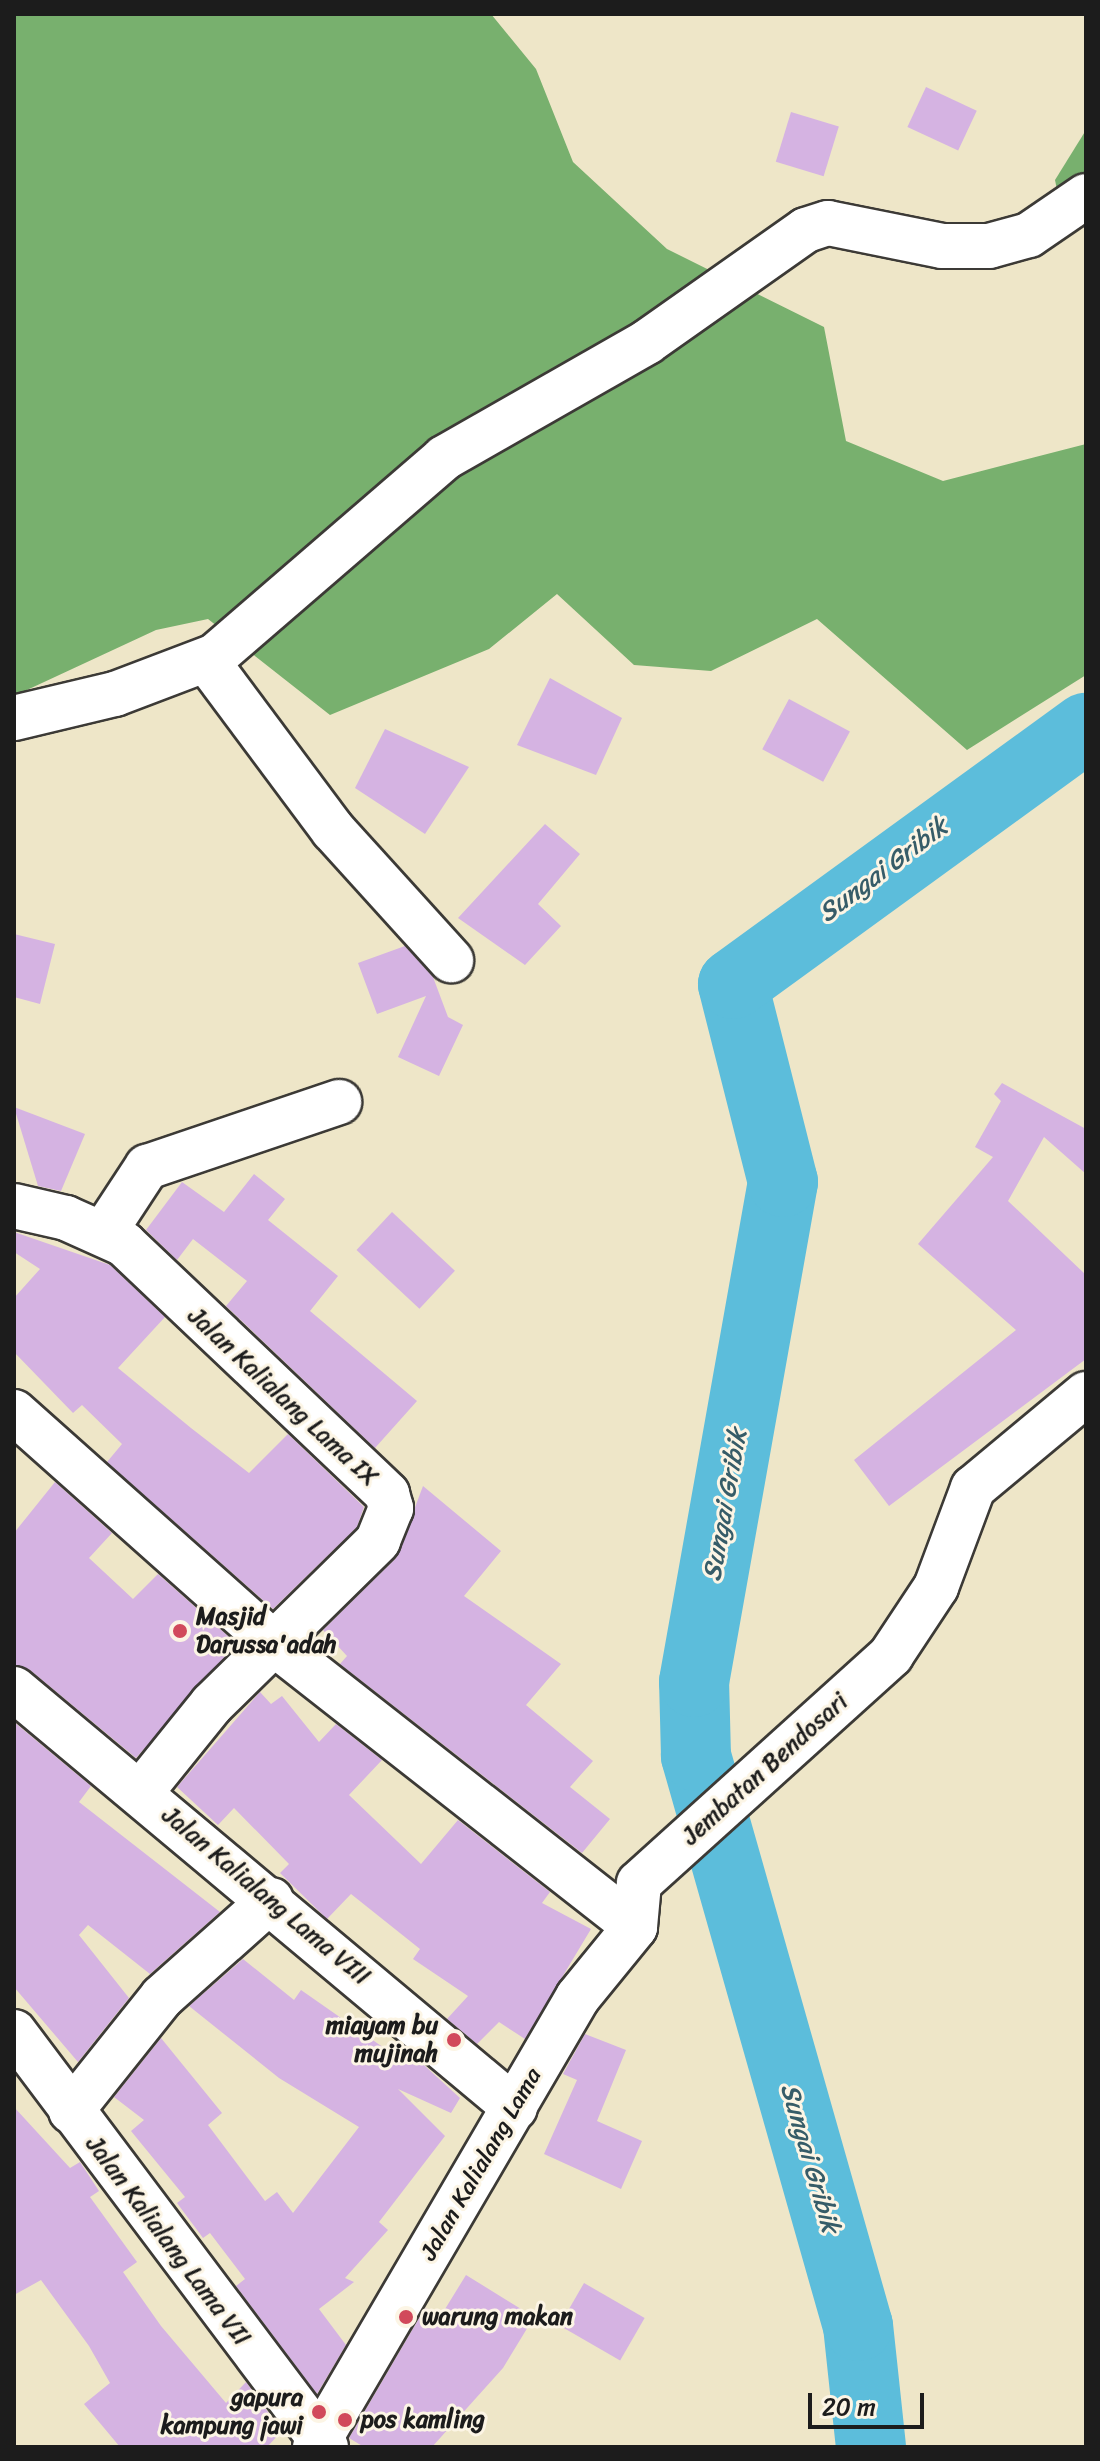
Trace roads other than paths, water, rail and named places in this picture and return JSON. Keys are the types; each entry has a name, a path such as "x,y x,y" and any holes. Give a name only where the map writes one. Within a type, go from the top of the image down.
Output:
{"street":[{"path":"14,718 115,694 207,661 444,458 647,342 806,230 828,223 942,246 989,246 1029,235 1086,196"},
{"path":"207,661 333,830 451,960"},
{"path":"105,1231 147,1167 339,1102"},
{"name":"Jalan Kalialang Lama IX","path":"14,1206 105,1231 387,1494 391,1508 378,1541 277,1646 187,1730 141,1792"},
{"name":"Jembatan Bendosari","path":"635,1927 639,1883 891,1655 936,1587 973,1488 1086,1394"},
{"path":"14,1412 277,1646 635,1927"},
{"name":"Jalan Kalialang Lama VIII","path":"14,1689 271,1900 515,2108"},
{"path":"71,2111 162,1997 271,1900"},
{"name":"Jalan Kalialang Lama","path":"320,2445 578,1997 635,1927"},
{"name":"Jalan Kalialang Lama VII","path":"14,2032 320,2445"}],"waterway":[{"name":"Sungai Gribik","path":"871,2447 858,2326 696,1756 694,1682 783,1182 733,984 1086,728"}],"place":[{"name":"Masjid Darussa'adah","path":"180,1631"},
{"name":"miayam bu mujinah","path":"454,2040"},
{"name":"warung makan","path":"406,2317"},
{"name":"gapura kampung jawi","path":"319,2412"},
{"name":"pos kamling","path":"345,2420"}]}
